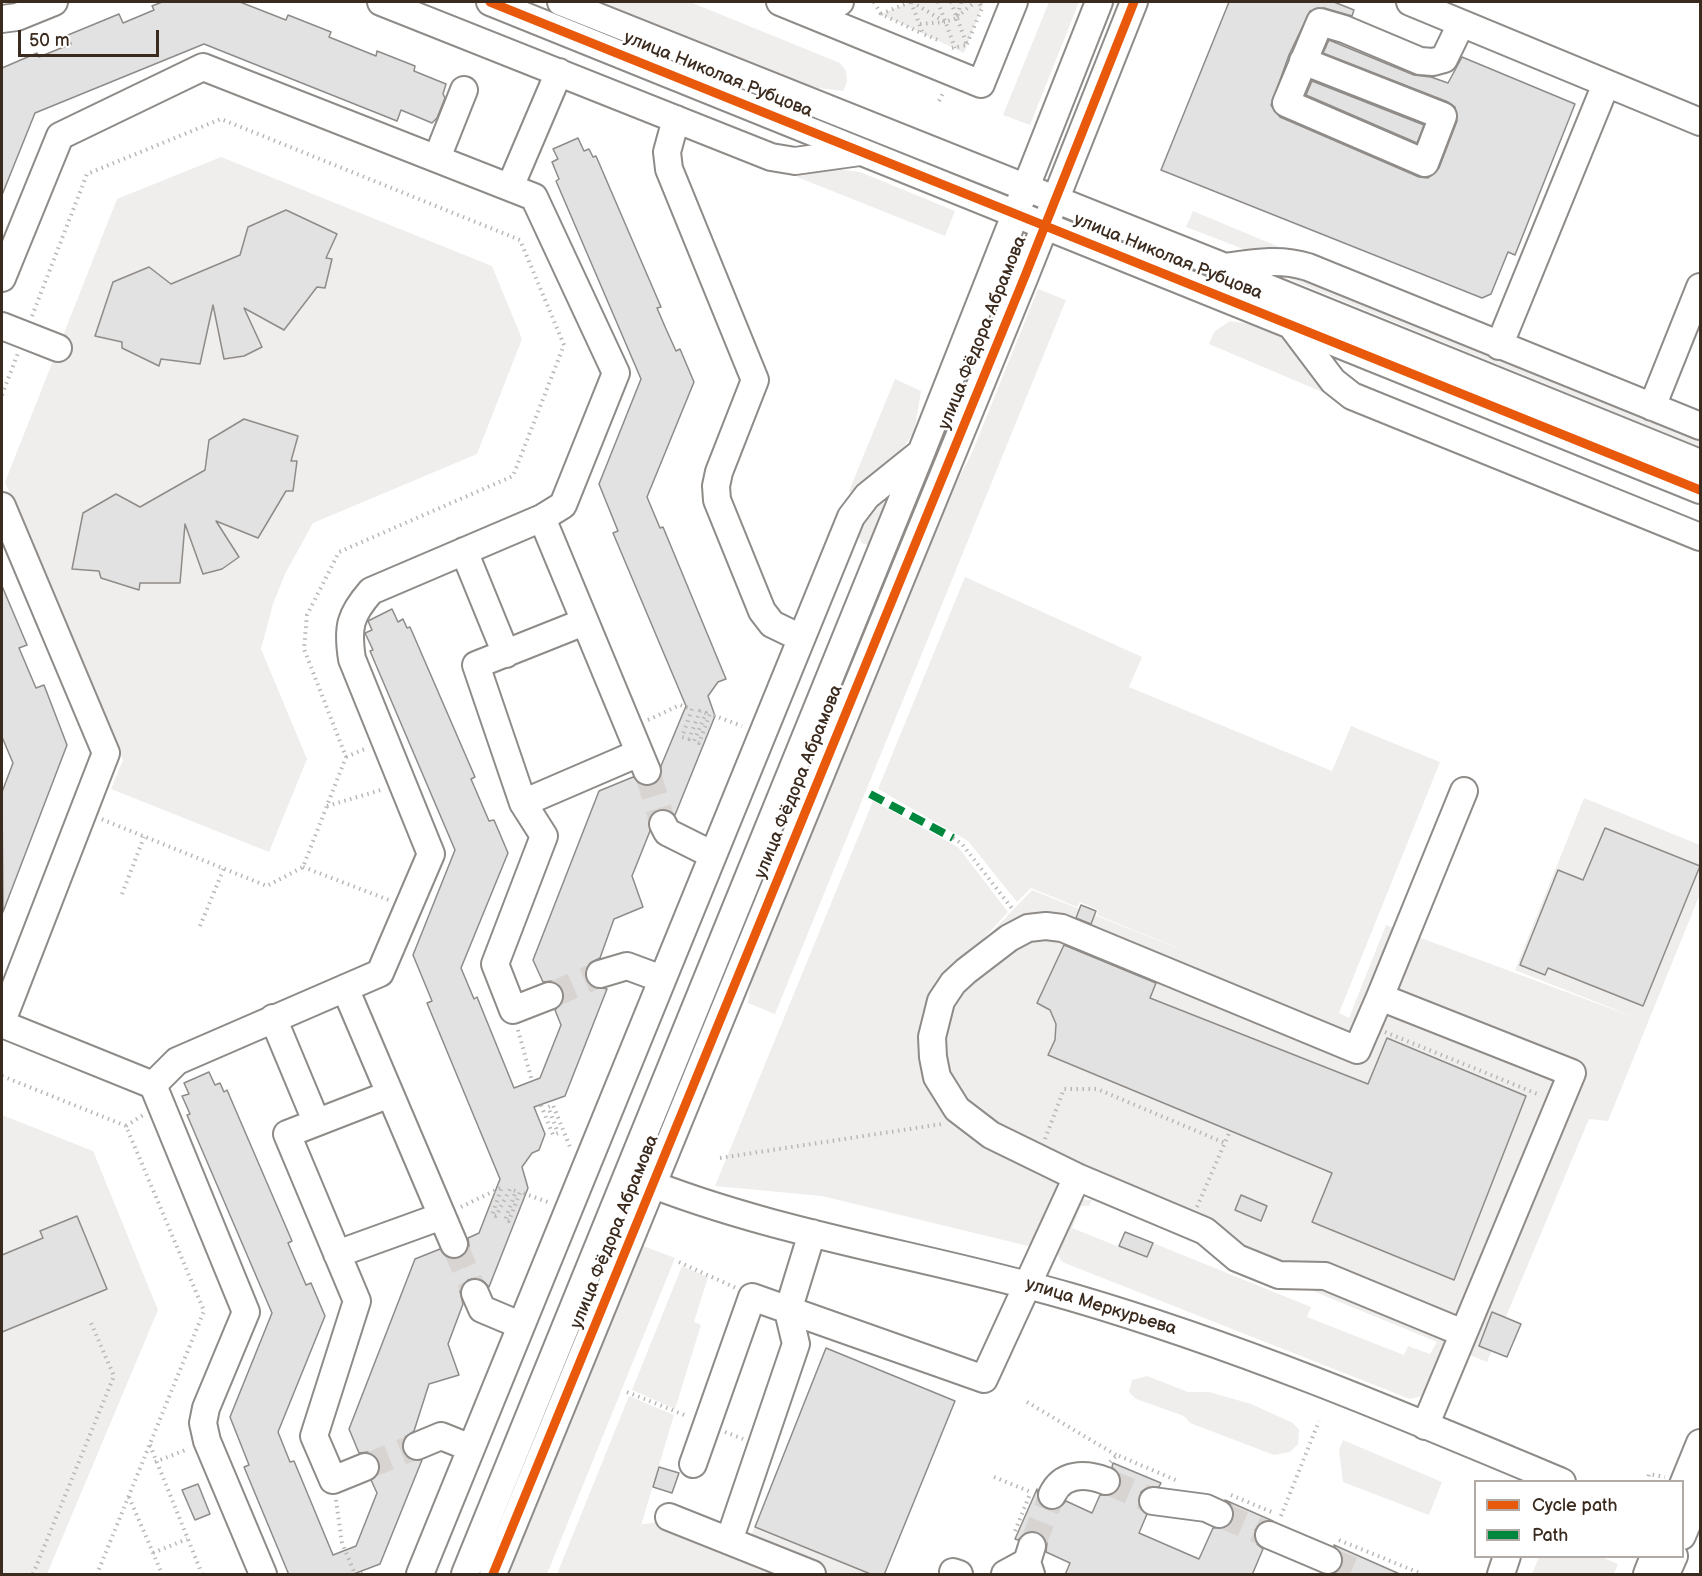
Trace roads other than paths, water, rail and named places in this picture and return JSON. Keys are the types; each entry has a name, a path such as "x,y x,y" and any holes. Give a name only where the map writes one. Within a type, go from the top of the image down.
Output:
{"street":[{"path":"2,20 17,17 54,2"},
{"path":"381,2 771,157 795,161 864,152"},
{"name":"улица Николая Рубцова","path":"490,2 1701,490"},
{"name":"улица Николая Рубцова","path":"561,2 1225,267 1268,288 1701,464"},
{"path":"780,2 831,10 981,84 1014,2"},
{"name":"улица Фёдора Абрамова","path":"465,1575 921,453 1013,213 1099,2"},
{"name":"улица Фёдора Абрамова","path":"493,1575 1134,2"},
{"path":"1410,2 1701,122"},
{"path":"1304,61 1443,116 1425,163 1286,103 1320,22 1344,28 1420,61 1432,62 1444,59 1461,24"},
{"path":"2,278 60,136 203,67 534,196 616,373 563,505 542,518 371,591 356,608 348,633 352,659 431,854 380,973 177,1061 153,1085"},
{"path":"510,187 559,72"},
{"path":"1499,346 1606,84"},
{"path":"437,158 464,90"},
{"path":"676,119 667,152 669,169 755,380 719,472 716,486 717,500 762,611 772,624 801,638"},
{"path":"1225,267 1256,262 1295,263 1701,426"},
{"path":"1652,406 1701,287"},
{"path":"1289,324 1333,381 1352,396 1701,537"},
{"path":"13,331 58,348"},
{"path":"420,1575 712,855 857,506 921,453"},
{"path":"2,506 106,753 2,1023 153,1085 246,1312 206,1408 203,1423 207,1442 263,1575"},
{"path":"524,803 643,762 542,518"},
{"path":"464,551 506,654"},
{"path":"549,996 513,1010 495,964 544,836 524,803 476,665 584,622"},
{"path":"1463,1333 1325,1276 1279,1275 1237,1258 1205,1230 1077,1177 991,1135 957,1109 937,1077 932,1037 935,1019 942,1001 953,983 1009,938 1028,928 1046,926 1062,928 1357,1050 1464,791"},
{"path":"663,824 667,832 712,855"},
{"path":"600,974 627,966 662,980"},
{"path":"345,988 454,1244"},
{"path":"1380,997 1572,1074 1425,1426"},
{"path":"273,1018 316,1121"},
{"path":"365,1467 333,1480 314,1436 357,1301 287,1134 390,1094"},
{"name":"улица Меркурьева","path":"628,1175 737,1214 1026,1284 1207,1339 1425,1426 1545,1478"},
{"path":"693,1464 752,1297 984,1379 1077,1177"},
{"path":"337,1254 442,1216"},
{"path":"729,1541 796,1344 788,1311 812,1233"},
{"path":"475,1293 482,1309 520,1326"},
{"path":"417,1446 441,1436 471,1448"},
{"path":"1684,1485 1701,1443"},
{"path":"1046,1492 1068,1478 1085,1475 1103,1480"},
{"path":"1687,1535 1701,1493"},
{"path":"1153,1501 1206,1508 1223,1504"},
{"path":"669,1517 812,1575"},
{"path":"1275,1526 1332,1549"},
{"path":"1501,1575 1508,1558"},
{"path":"1647,1575 1654,1558"},
{"path":"1666,1575 1674,1558"}],"tunnel":[{"path":"647,771 663,824"},
{"path":"549,996 600,974"},
{"path":"454,1244 475,1293"},
{"path":"365,1467 417,1446"},
{"path":"1106,1481 1153,1501"},
{"path":"1032,1546 1052,1495"},
{"path":"1219,1514 1269,1535"},
{"path":"1328,1560 1363,1574"}]}
